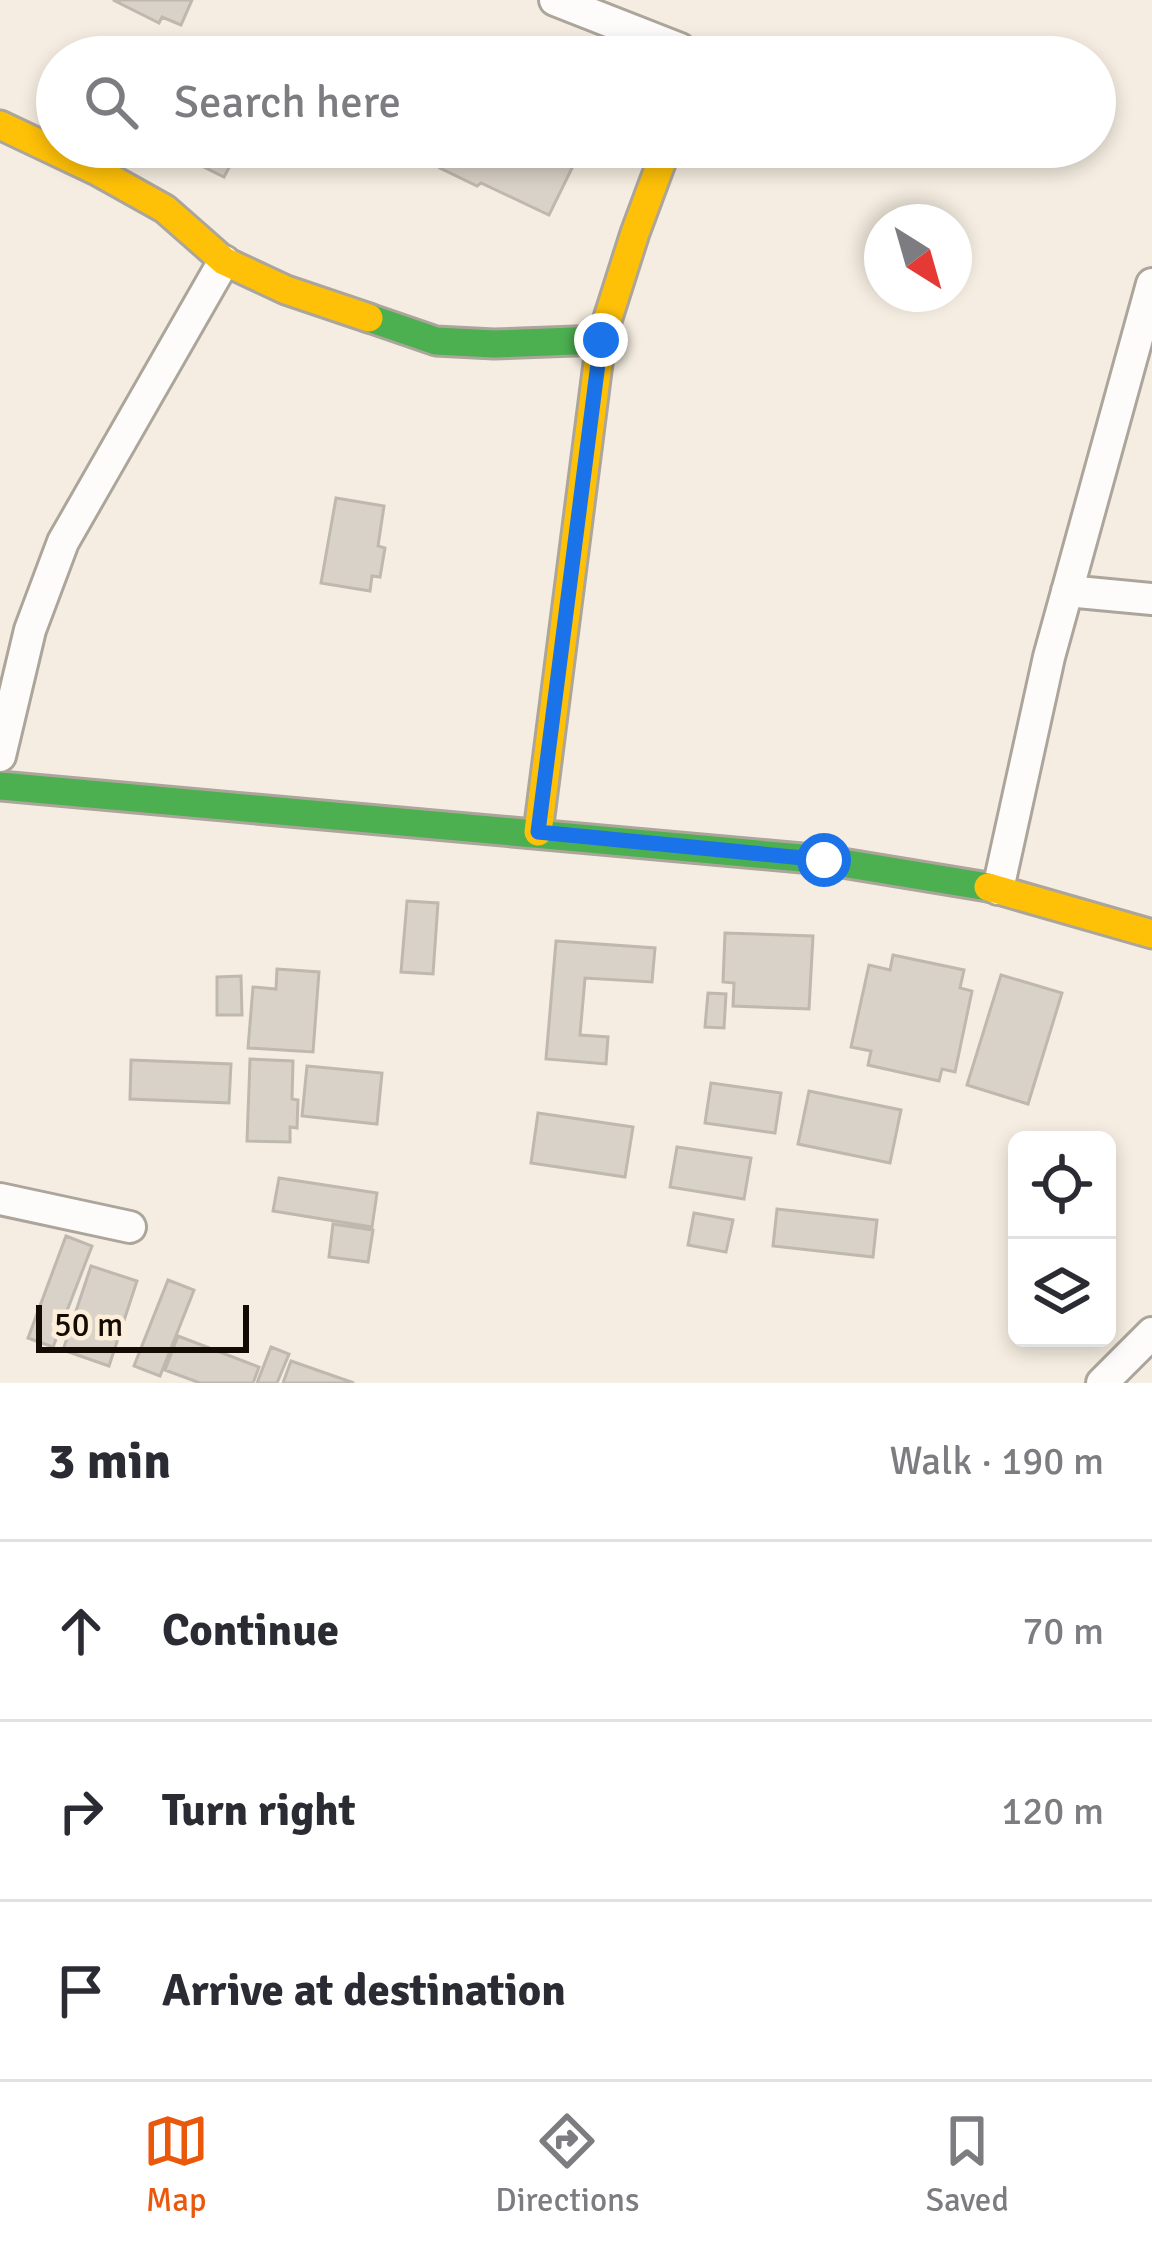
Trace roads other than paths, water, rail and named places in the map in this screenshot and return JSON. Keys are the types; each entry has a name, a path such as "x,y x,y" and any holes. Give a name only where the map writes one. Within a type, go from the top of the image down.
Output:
{"street":[{"path":"555,0 647,36"},
{"path":"0,125 36,142"},
{"path":"91,168 165,209 224,261 286,290 436,341 601,340"},
{"path":"538,832 601,340 659,168"},
{"path":"0,756 30,630 63,542 224,261"},
{"path":"998,889 1049,657 1152,284"},
{"path":"1067,591 1152,598"},
{"path":"0,786 824,860 998,889 1152,934"},
{"path":"0,1199 130,1227"},
{"path":"1102,1383 1152,1333"}]}
